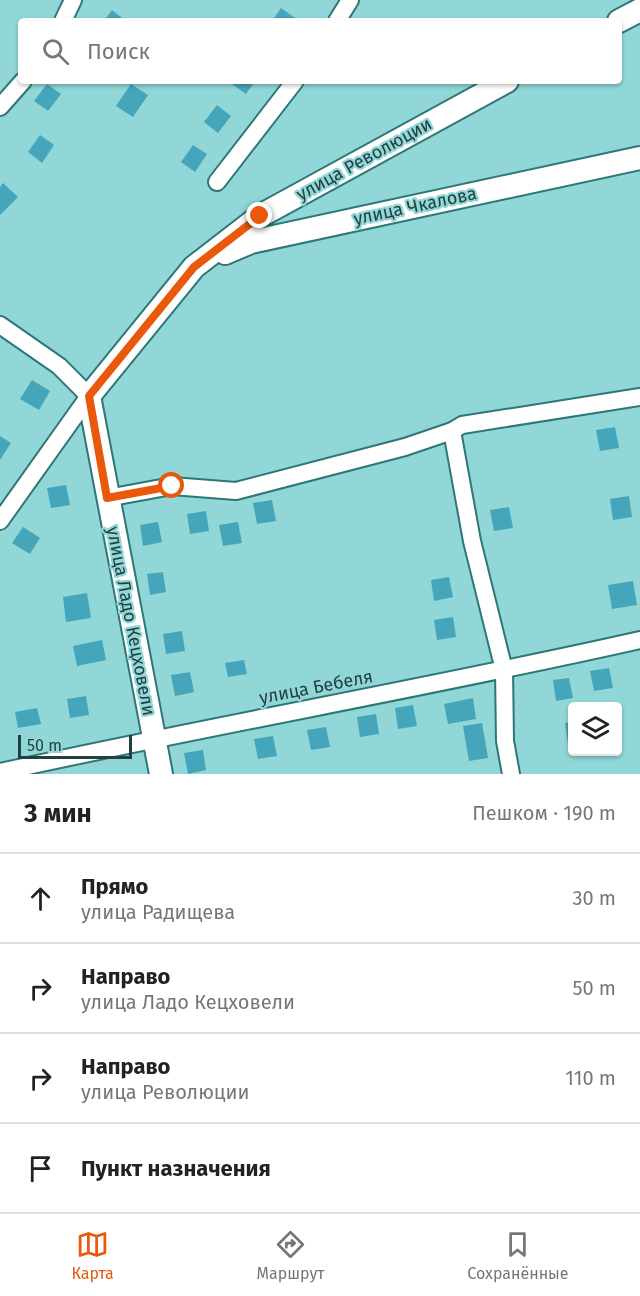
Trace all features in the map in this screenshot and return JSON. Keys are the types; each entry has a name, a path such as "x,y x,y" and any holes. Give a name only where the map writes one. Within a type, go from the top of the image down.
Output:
{"main road":[{"path":"622,19 640,10"},
{"name":"улица Революции","path":"89,396 194,267 260,216 502,84"},
{"name":"улица Чкалова","path":"194,267 251,242 640,158"},
{"name":"улица Ладо Кецховели","path":"89,396 161,774"}],"street":[{"path":"64,18 73,0"},
{"path":"339,18 350,0"},
{"path":"0,107 20,84"},
{"path":"217,182 294,84"},
{"path":"0,325 60,366 89,396"},
{"name":"улица Революции","path":"0,521 89,396"},
{"path":"107,498 172,486 236,491 405,447 452,431 462,425 640,397"},
{"path":"452,431 472,541 504,670 506,741 511,774"},
{"name":"улица Бебеля","path":"0,772 153,738 504,670 640,640"}],"building":[{"path":"281,8 295,18 274,18"},
{"path":"112,10 122,18 106,18"},
{"path":"47,84 61,94 48,111 34,101"},
{"path":"131,84 148,95 133,117 116,106"},
{"path":"232,84 253,84 246,94"},
{"path":"217,105 231,116 218,133 204,122"},
{"path":"40,135 54,145 42,163 28,152"},
{"path":"193,145 207,154 195,172 181,162"},
{"path":"3,183 18,197 0,215 0,187"},
{"path":"32,380 50,391 39,410 20,399"},
{"path":"615,427 619,448 600,451 596,430"},
{"path":"0,436 11,443 0,460"},
{"path":"66,485 70,505 51,508 47,488"},
{"path":"629,496 632,517 613,520 610,499"},
{"path":"272,500 276,521 257,524 253,503"},
{"path":"509,507 513,528 494,531 490,510"},
{"path":"206,511 209,531 190,534 187,514"},
{"path":"158,522 162,542 143,546 140,525"},
{"path":"238,522 242,543 223,546 219,525"},
{"path":"23,527 40,538 30,554 12,543"},
{"path":"163,572 166,592 150,595 147,574"},
{"path":"449,577 453,597 434,601 431,580"},
{"path":"633,581 637,605 612,609 608,585"},
{"path":"87,593 91,618 66,622 63,597"},
{"path":"453,617 456,637 437,640 434,620"},
{"path":"182,631 185,651 166,654 163,634"},
{"path":"102,640 106,660 77,666 73,646"},
{"path":"244,660 247,674 228,677 225,663"},
{"path":"609,668 613,688 594,691 590,671"},
{"path":"190,672 194,692 175,696 171,675"},
{"path":"569,678 573,698 556,701 553,680"},
{"path":"86,696 89,715 70,718 67,699"},
{"path":"473,698 476,719 448,724 444,704"},
{"path":"413,705 417,726 398,729 395,708"},
{"path":"37,708 41,724 18,728 15,712"},
{"path":"376,714 379,734 360,737 357,717"},
{"path":"482,723 488,758 469,761 463,726"},
{"path":"565,723 568,723 568,744"},
{"path":"326,727 330,747 311,750 307,730"},
{"path":"273,736 277,756 258,759 254,739"},
{"path":"203,750 206,770 188,774 184,753"}],"route":[{"path":"172,486 107,498 89,396 194,267 260,216"}]}
